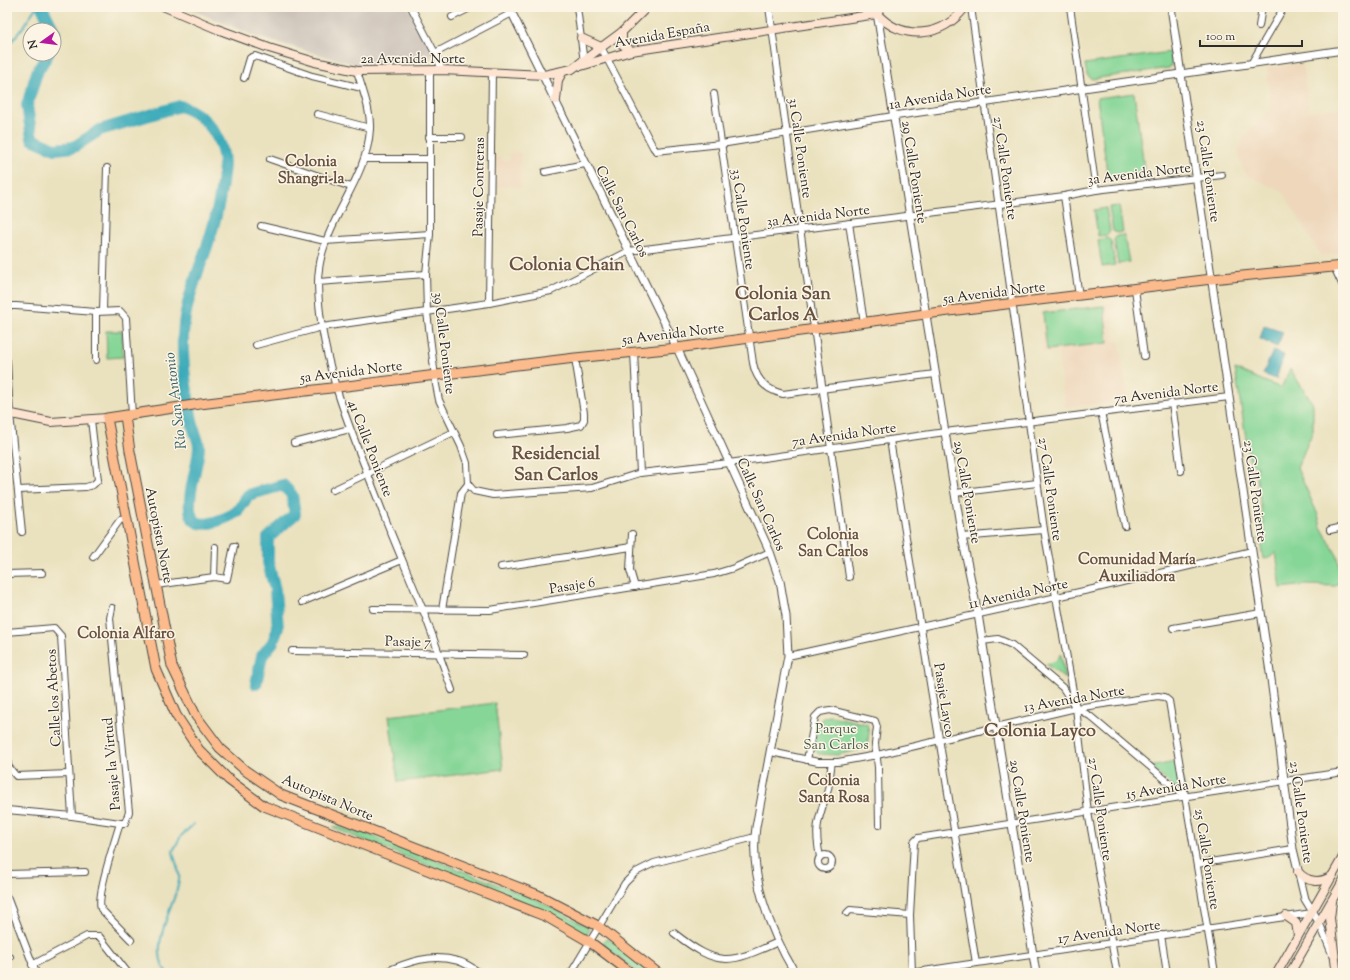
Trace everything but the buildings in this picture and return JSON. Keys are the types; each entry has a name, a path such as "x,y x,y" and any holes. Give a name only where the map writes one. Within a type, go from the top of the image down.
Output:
{"main road":[{"name":"2a Avenida Norte","path":"165,7 177,10 269,48 314,62 357,71 442,70 544,75 572,69"},
{"path":"584,63 601,47 622,32 647,7"},
{"path":"878,9 882,20 897,29 922,33 946,26 960,15 965,7"},
{"name":"Avenida España","path":"572,69 584,63 631,51 772,29 878,9"},
{"path":"622,32 622,44 631,51"},
{"path":"581,38 601,47"},
{"path":"556,100 556,89 563,71"},
{"name":"5a Avenida Norte","path":"8,413 51,422 91,420 200,404 335,387 749,339 925,314 1212,279 1338,267"},
{"name":"Autopista Norte","path":"129,415 130,451 172,666 196,716 220,748 246,771 281,795 538,895 598,926 658,973"},
{"path":"107,418 156,669 176,715 199,750 229,780 264,806 547,917 590,942 631,973"},
{"path":"302,821 309,822 313,817 312,811 308,806"},
{"path":"334,833 329,828 329,824 332,822 358,830 364,827"},
{"path":"1278,973 1343,857"},
{"path":"1298,872 1308,880 1316,881 1325,880 1332,876"},
{"path":"1290,973 1332,897 1343,881"},
{"path":"1332,897 1330,918 1336,970"},
{"path":"1286,916 1296,924 1298,936"}],"street":[{"path":"411,7 435,52 442,70"},
{"path":"452,17 472,7"},
{"path":"577,7 584,63"},
{"name":"31 Calle Poniente","path":"769,7 799,230 816,329 849,576"},
{"name":"27 Calle Poniente","path":"971,7 1044,530 1076,708 1088,812 1110,943 1117,973"},
{"path":"1070,7 1096,190"},
{"name":"23 Calle Poniente","path":"1172,7 1261,613 1285,781 1293,849 1305,899 1312,913 1319,922 1331,949 1336,970"},
{"path":"1259,26 1262,7"},
{"path":"1251,64 1284,7"},
{"name":"29 Calle Poniente","path":"878,9 893,116 944,432 962,537 978,614 1036,973"},
{"path":"435,52 510,10"},
{"name":"Calle San Carlos","path":"510,10 544,75 586,164 677,348 770,552 780,581 786,616 788,656 755,837 763,903 778,942 795,973"},
{"name":"1a Avenida Norte","path":"601,47 653,147 656,150 721,144 787,132 1082,87 1343,50"},
{"path":"244,78 250,58 255,56 312,76 362,88"},
{"name":"39 Calle Poniente","path":"430,70 430,234 426,274 427,312 435,375 440,400 462,446 467,463 468,484 461,494 442,610"},
{"name":"41 Calle Poniente","path":"357,71 367,105 370,128 365,159 325,241 318,282 322,327 335,387 350,429 423,610 452,690"},
{"name":"Pasaje Contreras","path":"489,303 492,72"},
{"name":"33 Calle Poniente","path":"714,94 749,339 756,375 770,389 783,394 935,374"},
{"path":"317,114 370,128"},
{"path":"429,137 462,137"},
{"path":"270,159 351,187"},
{"path":"365,159 429,159"},
{"path":"545,172 586,164"},
{"path":"96,360 107,168"},
{"name":"3a Avenida Norte","path":"256,345 322,327 489,303 550,291 629,251 1222,175"},
{"path":"1064,196 1080,296"},
{"path":"849,223 864,323"},
{"path":"262,226 325,241 430,234"},
{"path":"1338,267 1343,286"},
{"path":"318,282 426,274"},
{"path":"1135,289 1144,356"},
{"path":"7,309 10,306 16,306 99,312 120,311 126,318 129,415"},
{"path":"634,352 640,473"},
{"path":"497,435 567,428 581,425 584,420 584,413 575,358"},
{"path":"7,361 8,413 22,532"},
{"name":"7a Avenida Norte","path":"468,484 474,491 493,495 592,488 640,473 729,463 1029,421 1229,397"},
{"path":"1172,403 1181,471"},
{"path":"1101,412 1125,526"},
{"path":"18,490 86,487 93,485 98,480 91,420"},
{"path":"294,443 350,429"},
{"path":"333,490 454,432"},
{"name":"Pasaje Layco","path":"890,440 976,963"},
{"path":"955,493 1038,483"},
{"path":"93,557 120,520 126,519"},
{"path":"1330,530 1343,527"},
{"path":"962,537 1044,530"},
{"path":"632,534 630,570 635,587"},
{"path":"156,585 214,577 227,579 234,546"},
{"path":"214,577 215,547"},
{"path":"501,567 631,547"},
{"name":"11 Avenida Norte","path":"788,656 1056,597 1252,551"},
{"name":"Pasaje 6","path":"372,609 490,610 714,574 734,568 770,552"},
{"path":"302,602 402,560"},
{"path":"7,574 42,573"},
{"name":"Pasaje la Virtud","path":"7,810 72,816 120,824 125,823 129,812 110,618 112,608"},
{"path":"1172,628 1261,613"},
{"name":"Calle los Abetos","path":"7,632 54,628 61,636 72,816"},
{"path":"982,641 998,639 1012,645 1063,688 1076,708 1090,716 1186,797"},
{"name":"Pasaje 7","path":"292,651 524,655"},
{"name":"13 Avenida Norte","path":"771,752 807,760 832,762 877,755 1076,708 1158,696 1164,696 1169,701"},
{"name":"25 Calle Poniente","path":"1169,701 1215,973"},
{"path":"807,760 815,717 818,713 826,710 875,721 877,727 875,741 878,767 879,825"},
{"path":"7,752 8,766 16,776 69,774"},
{"path":"820,857 817,841 817,822 828,789 832,762"},
{"name":"15 Avenida Norte","path":"910,915 914,842 918,838 1343,772"},
{"path":"120,824 103,885 100,905 101,910 131,940"},
{"path":"571,973 625,883 641,869 661,861 755,837"},
{"path":"1197,864 1293,849"},
{"path":"7,874 85,872"},
{"path":"7,897 36,973"},
{"path":"846,913 850,910 910,915 911,973"},
{"name":"17 Avenida Norte","path":"911,973 1312,913"},
{"path":"674,933 694,948 709,956 729,960 744,958 778,942"},
{"path":"1161,935 1167,973"},
{"path":"32,965 87,936 99,936 128,973"},
{"path":"383,973 422,959 434,958 459,961 480,973"}],"shaded area":[{"path":"185,7 408,7 432,52 431,58 413,62 357,65 257,37"},
{"path":"1302,63 1309,111 1343,108 1343,253 1321,256 1283,191 1248,176 1239,157 1239,149 1244,137 1271,109 1267,68"},
{"path":"520,152 521,188 511,187 510,184 508,184 507,187 497,187 496,157 501,157 502,161 510,160 510,153"},
{"path":"1113,304 1113,341 1119,340 1128,400 1065,407 1058,351 1042,353 1043,311"}],"green space":[{"path":"1170,52 1172,64 1169,68 1092,79 1087,75 1085,64"},
{"path":"1134,93 1145,174 1108,179 1097,98"},
{"path":"1119,206 1123,232 1117,233 1113,231 1109,207"},
{"path":"1106,208 1110,231 1107,235 1098,236 1094,210"},
{"path":"1124,235 1129,262 1118,264 1114,240 1117,236"},
{"path":"1107,238 1111,241 1115,265 1102,267 1098,240"},
{"path":"1104,306 1108,343 1047,350 1043,313"},
{"path":"106,331 122,331 123,357 107,358"},
{"path":"1235,369 1281,388 1290,369 1313,404 1313,431 1297,468 1318,515 1321,527 1338,557 1341,579 1336,586 1305,585 1281,588 1276,552 1270,558 1263,559 1259,534 1265,535 1256,473 1257,466 1250,463"},
{"path":"1061,654 1065,679 1046,664 1056,661"},
{"path":"495,703 503,769 398,782 389,716"},
{"name":"Parque San Carlos","path":"831,716 867,724 869,733 867,748 837,755 818,754 815,746 817,729 824,717"},
{"path":"1180,761 1186,797 1150,767"},
{"path":"337,826 358,833 362,832 535,899 587,926 589,932 585,934 557,918 521,902 333,828"},
{"path":"606,939 610,940 651,973 639,973 604,946 603,942"}],"water":[{"path":"1264,326 1283,332 1277,347 1260,339"},
{"path":"1273,351 1284,355 1276,379 1263,374"}],"waterway":[{"path":"7,47 24,26 36,7"},
{"name":"Río San Antonio","path":"42,7 50,22"},
{"name":"Río San Antonio","path":"43,62 37,72 27,105 32,139 55,149 74,147 100,130 180,106 190,110 206,122 212,129 221,146 224,166 221,191 211,234 189,301 184,324 183,350 188,401 199,446 190,499 190,512 194,520 204,524 230,516 240,508 248,495 283,485 292,495 295,514 268,538 268,562 275,590 278,628 273,642 262,656 256,684"},
{"path":"167,973 162,963 160,951 164,927 179,881 179,873 173,851 181,836 194,824"}],"district":[{"name":"Colonia Shangri-la","path":"311,170"},
{"name":"Colonia Chain","path":"567,264"},
{"name":"Colonia San Carlos A","path":"783,303"},
{"name":"Residencial San Carlos","path":"556,463"},
{"name":"Colonia San Carlos","path":"833,542"},
{"name":"Comunidad María Auxiliadora","path":"1137,568"},
{"name":"Colonia Alfaro","path":"126,633"},
{"name":"Colonia Layco","path":"1040,730"},
{"name":"Colonia Santa Rosa","path":"834,788"}]}
